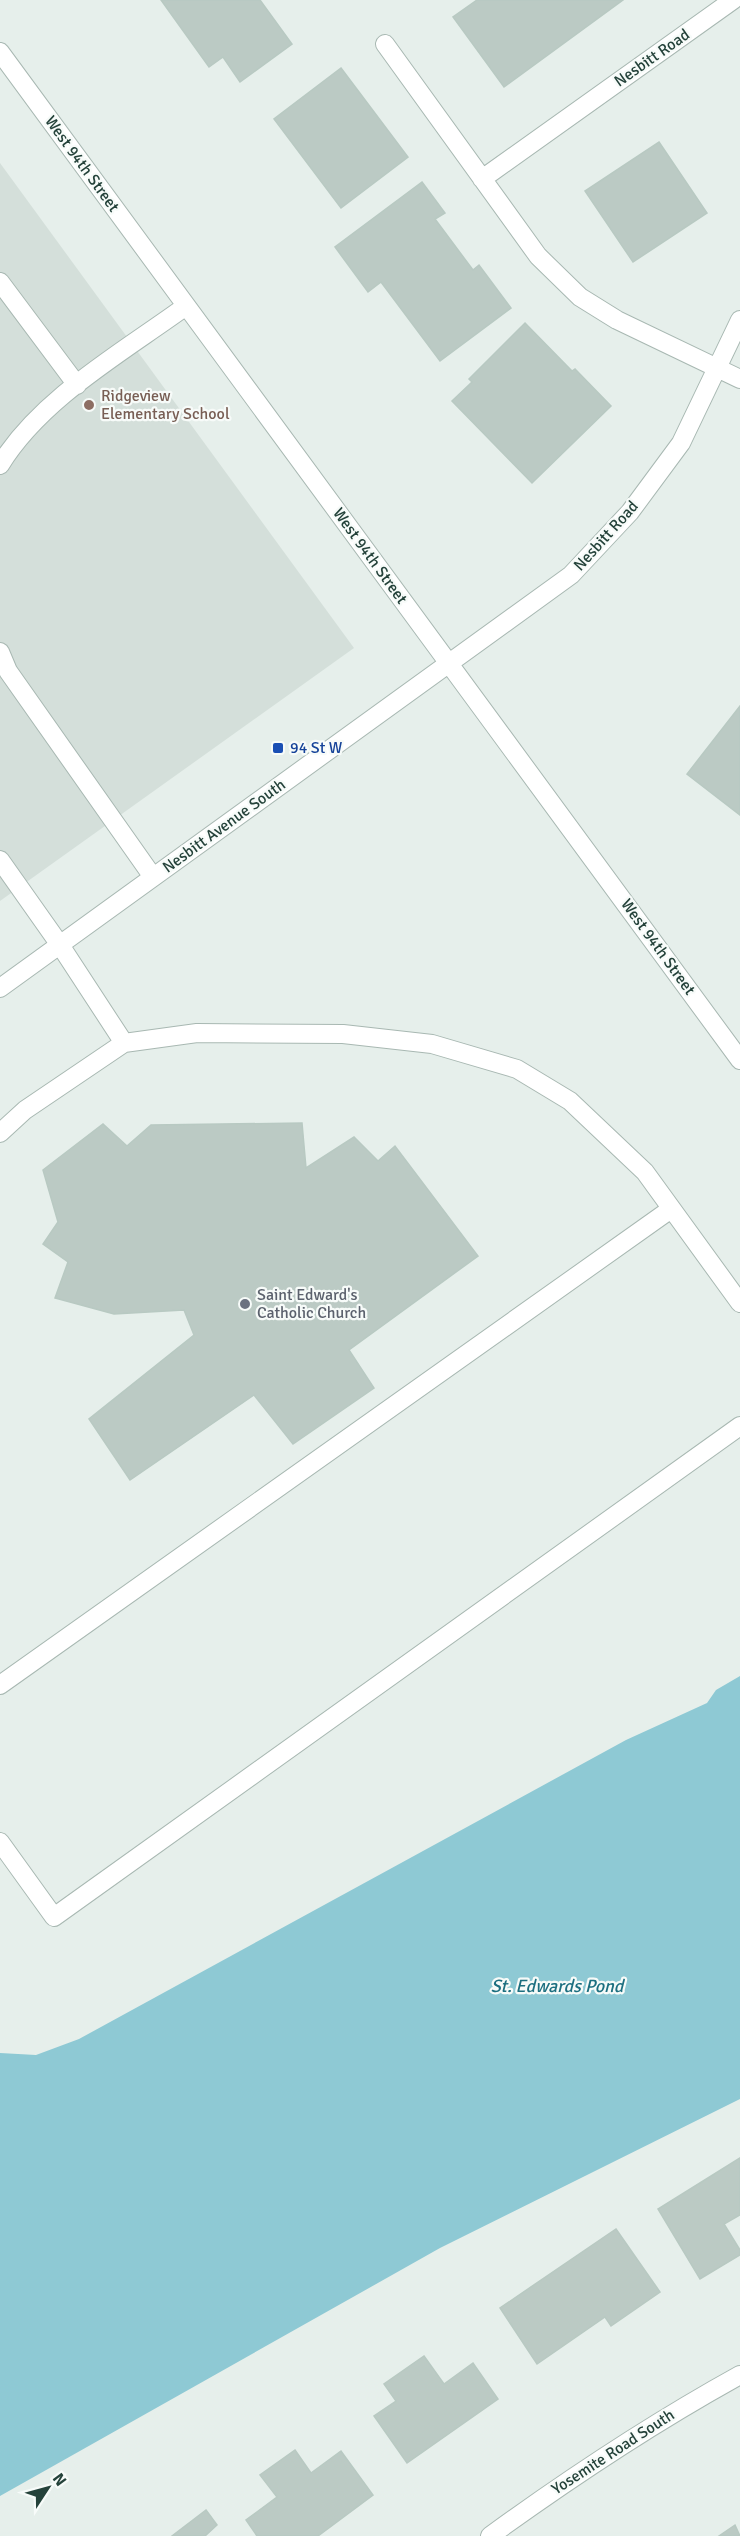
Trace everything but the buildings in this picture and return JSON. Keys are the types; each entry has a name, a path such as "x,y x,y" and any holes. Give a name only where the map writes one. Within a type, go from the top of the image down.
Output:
{"street":[{"name":"Nesbitt Road","path":"482,179 734,0"},
{"path":"385,44 538,256 580,297 617,320 740,379"},
{"name":"West 94th Street","path":"0,52 740,1060"},
{"path":"0,282 77,385"},
{"path":"0,465 13,444 34,420 77,385 186,306"},
{"name":"Nesbitt Road","path":"449,664 571,575 630,512 681,443 740,320"},
{"path":"0,652 8,671 153,877"},
{"name":"Nesbitt Avenue South","path":"0,988 449,664"},
{"path":"0,860 60,945 124,1043"},
{"path":"0,1133 25,1110 124,1043 197,1033 343,1034 432,1044 516,1069 570,1101 645,1172 740,1303"},
{"path":"0,1685 671,1209"},
{"path":"0,1842 54,1917 740,1426"},
{"name":"Yosemite Road South","path":"490,2536 547,2494 686,2405 740,2375"}],"shaded area":[{"name":"Ridgeview Elementary School","path":"0,163 354,648 0,901"}],"water":[{"name":"St. Edwards Pond","path":"740,1676 740,2099 440,2248 0,2496 0,2053 36,2055 79,2039 626,1740 707,1703 716,1690"}],"place":[{"name":"Ridgeview Elementary School","path":"89,405"},
{"name":"94 St W","path":"278,748"},
{"name":"Saint Edward's Catholic Church","path":"245,1304"}]}
